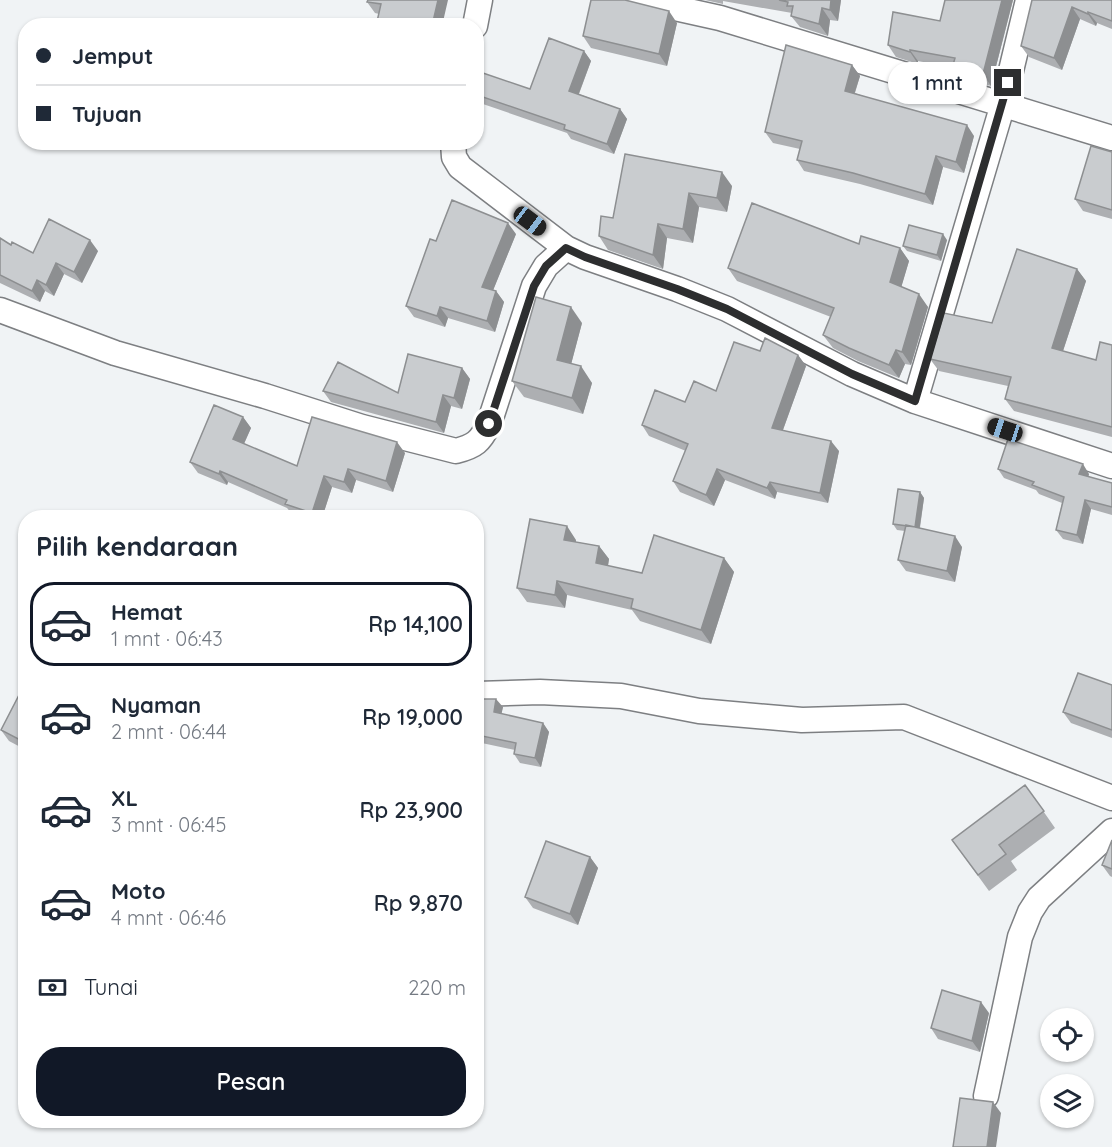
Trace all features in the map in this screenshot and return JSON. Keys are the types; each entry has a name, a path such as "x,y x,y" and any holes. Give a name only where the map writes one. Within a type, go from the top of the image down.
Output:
{"street":[{"path":"477,18 480,0"},
{"path":"639,0 720,18 1112,138"},
{"path":"915,401 1003,104 1028,0"},
{"path":"454,150 454,157 460,167 566,248 727,309 852,374 915,401 1112,466"},
{"path":"0,310 115,353 265,396 362,427 456,451 471,447 482,437 489,424 534,286 546,266 566,248"},
{"path":"484,694 540,692 621,696 699,711 802,720 904,717 1112,798"},
{"path":"986,1096 1020,937 1030,912 1039,898 1112,831"}],"building":[{"path":"368,0 438,0 434,18 378,18 381,4 367,2"},
{"path":"591,0 625,0 669,11 659,54 583,36"},
{"path":"779,0 831,0 830,10 822,8 819,24 791,16 793,6 787,6 788,2"},
{"path":"945,0 1002,0 983,74 953,65 955,58 910,50 910,52 888,45 893,12 940,21"},
{"path":"1032,0 1112,0 1112,21 1072,7 1054,58 1021,46"},
{"path":"549,38 584,51 569,91 620,109 607,144 564,129 565,125 484,97 484,73 530,89"},
{"path":"786,45 852,65 845,91 967,125 956,162 936,156 925,194 853,173 797,160 802,141 765,132"},
{"path":"1091,146 1112,152 1112,210 1075,199"},
{"path":"625,154 722,172 717,198 689,193 683,229 658,224 653,255 599,236 601,216 613,218"},
{"path":"452,200 508,223 482,287 496,291 487,321 440,307 437,316 406,306 430,239 436,241"},
{"path":"752,203 859,244 861,236 900,248 890,282 919,294 902,352 896,350 889,365 823,335 834,308 728,268"},
{"path":"49,219 90,240 74,272 56,263 46,285 37,280 32,291 0,275 0,238 11,245 12,242 33,253"},
{"path":"909,225 943,234 937,255 903,246"},
{"path":"1017,249 1077,269 1052,348 1096,360 1100,342 1112,345 1112,427 1005,399 1011,377 930,359 944,313 992,323"},
{"path":"536,297 571,307 557,360 581,366 572,398 512,381"},
{"path":"765,338 798,355 772,428 831,441 820,493 770,482 767,488 717,469 706,495 673,481 688,444 642,425 655,390 685,402 694,381 716,391 734,342 760,351"},
{"path":"408,354 462,368 454,398 443,395 436,422 323,391 338,362 398,393"},
{"path":"214,405 243,417 233,439 297,466 312,417 397,442 386,481 348,469 344,482 324,476 313,510 303,510 285,504 287,500 220,471 219,474 190,462"},
{"path":"1008,439 1083,464 1079,474 1112,483 1112,507 1085,500 1077,535 1056,530 1064,497 1032,485 1034,482 998,469"},
{"path":"898,489 920,492 915,527 893,524"},
{"path":"530,519 567,526 564,540 599,546 596,563 642,573 654,535 724,558 701,630 631,608 633,599 557,581 555,595 517,588"},
{"path":"906,525 955,536 947,571 898,560"},
{"path":"1078,673 1112,685 1112,730 1063,712"},
{"path":"18,697 18,739 1,730"},
{"path":"484,699 496,699 494,712 543,723 535,758 514,754 516,743 484,736"},
{"path":"1025,785 1044,811 999,845 1006,854 978,875 952,840"},
{"path":"1112,840 1112,869 1102,865"},
{"path":"546,841 590,857 570,914 525,897"},
{"path":"942,990 981,1002 972,1041 931,1028"},
{"path":"960,1098 993,1102 987,1147 953,1147"}],"route":[{"path":"489,424 534,286 546,266 566,248 727,309 852,374 915,401 1008,83"}]}
